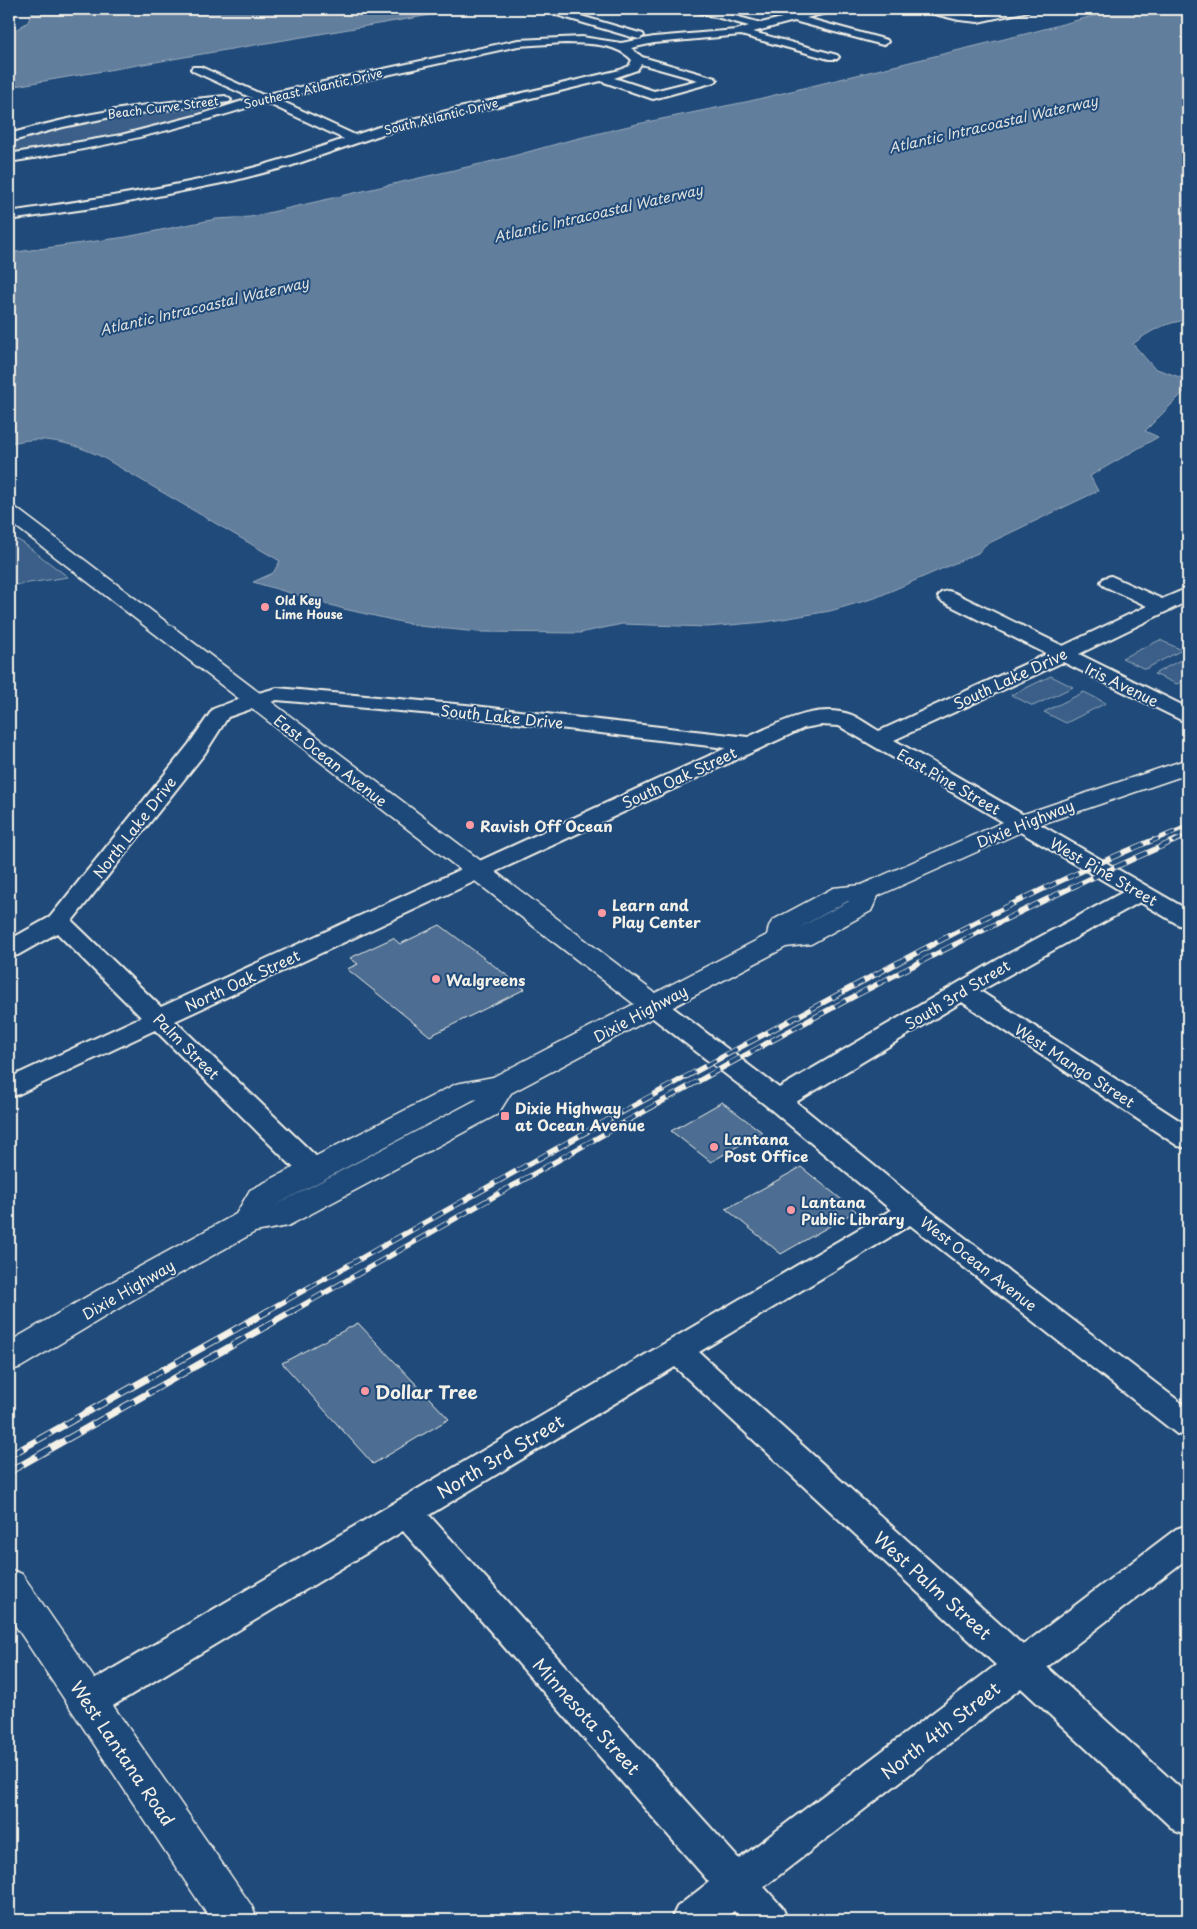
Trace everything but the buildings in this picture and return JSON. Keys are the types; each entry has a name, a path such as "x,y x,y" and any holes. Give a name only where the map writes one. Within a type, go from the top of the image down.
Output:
{"main road":[{"name":"East Ocean Avenue","path":"9,512 476,872 654,1006"},
{"name":"Dixie Highway","path":"248,1222 261,1198 466,1091 500,1086 780,939 801,938 862,905 866,892 1021,823 1188,766"},
{"name":"Dixie Highway","path":"9,1358 124,1290 248,1222 277,1218 487,1107 500,1086"},
{"name":"West Lantana Road","path":"9,1585 236,1920"}],"street":[{"path":"547,9 654,40"},
{"path":"698,9 762,26"},
{"path":"760,9 883,42"},
{"path":"620,47 654,40 742,32 830,9"},
{"path":"926,9 959,17 978,19 1025,9"},
{"path":"742,32 834,57"},
{"name":"Southeast Atlantic Drive","path":"9,158 121,139 203,118 261,99 518,44 570,40 596,42 620,47"},
{"path":"604,78 654,95 711,80 638,60 633,54 620,47"},
{"name":"South Atlantic Drive","path":"9,216 113,201 203,184 260,170 354,139 499,101 604,78 633,68 638,60"},
{"path":"197,70 254,94 261,99 272,101 354,139"},
{"name":"Beach Curve Street","path":"9,138 64,122 118,111 166,105 261,99"},
{"path":"1111,582 1162,606"},
{"name":"South Lake Drive","path":"878,739 1188,594"},
{"name":"Iris Avenue","path":"948,597 1188,716"},
{"name":"South Lake Drive","path":"254,700 277,694 466,711 751,744"},
{"name":"North Lake Drive","path":"9,950 59,922 197,748 220,713 254,700"},
{"name":"South Oak Street","path":"476,872 751,744 810,719 831,717 845,720 878,739"},
{"name":"East Pine Street","path":"878,739 1021,823"},
{"name":"West Pine Street","path":"1021,823 1140,892 1186,916"},
{"name":"North Oak Street","path":"9,1088 476,872"},
{"name":"South 3rd Street","path":"778,1102 1006,965 1140,892"},
{"name":"Palm Street","path":"59,922 160,1018 314,1171"},
{"name":"West Mango Street","path":"962,991 1188,1139"},
{"name":"West Ocean Avenue","path":"654,1006 778,1102 911,1211 1188,1425"},
{"name":"North 3rd Street","path":"88,1702 911,1211"},
{"name":"West Palm Street","path":"677,1350 1188,1818"},
{"name":"Minnesota Street","path":"406,1512 768,1920"},
{"name":"North 4th Street","path":"691,1920 1188,1539"}],"shaded area":[{"path":"241,102 163,127 9,157 9,140 64,124 151,109"},
{"path":"9,535 23,543 68,577 9,586"},
{"path":"1160,640 1182,650 1145,669 1122,658"},
{"path":"1188,656 1188,678 1177,684 1154,674"},
{"path":"1051,676 1073,687 1033,706 1011,695"},
{"path":"1084,692 1106,703 1066,723 1044,712"}],"water":[{"path":"54,9 466,9 9,87 9,34 28,22 32,12"},
{"name":"Atlantic Intracoastal Waterway","path":"1119,9 1188,9 1188,320 1159,328 1133,344 1154,368 1188,380 1188,388 1145,431 1158,437 1090,476 1098,491 985,545 978,553 875,598 830,611 765,622 707,627 622,624 580,633 478,632 419,626 344,609 253,582 273,573 280,561 102,457 56,441 33,440 9,444 9,253 126,237 216,219 250,217 506,158 637,124 750,101 1029,33"}],"railway":[{"path":"1150,842 1188,826"},
{"path":"1173,842 1188,835"},
{"path":"265,1312 733,1051 887,969 1018,901 1153,840"},
{"path":"291,1312 618,1126 838,1005 949,947 1062,892 1176,840"},
{"path":"9,1456 268,1311"},
{"path":"9,1472 293,1311"}],"place":[{"name":"Old Key Lime House","path":"265,607"},
{"name":"Ravish Off Ocean","path":"470,825"},
{"name":"Learn and Play Center","path":"602,913"},
{"name":"Walgreens","path":"436,979"},
{"name":"Dixie Highway at Ocean Avenue","path":"505,1116"},
{"name":"Lantana Post Office","path":"714,1147"},
{"name":"Lantana Public Library","path":"791,1210"},
{"name":"Dollar Tree","path":"365,1391"}]}
